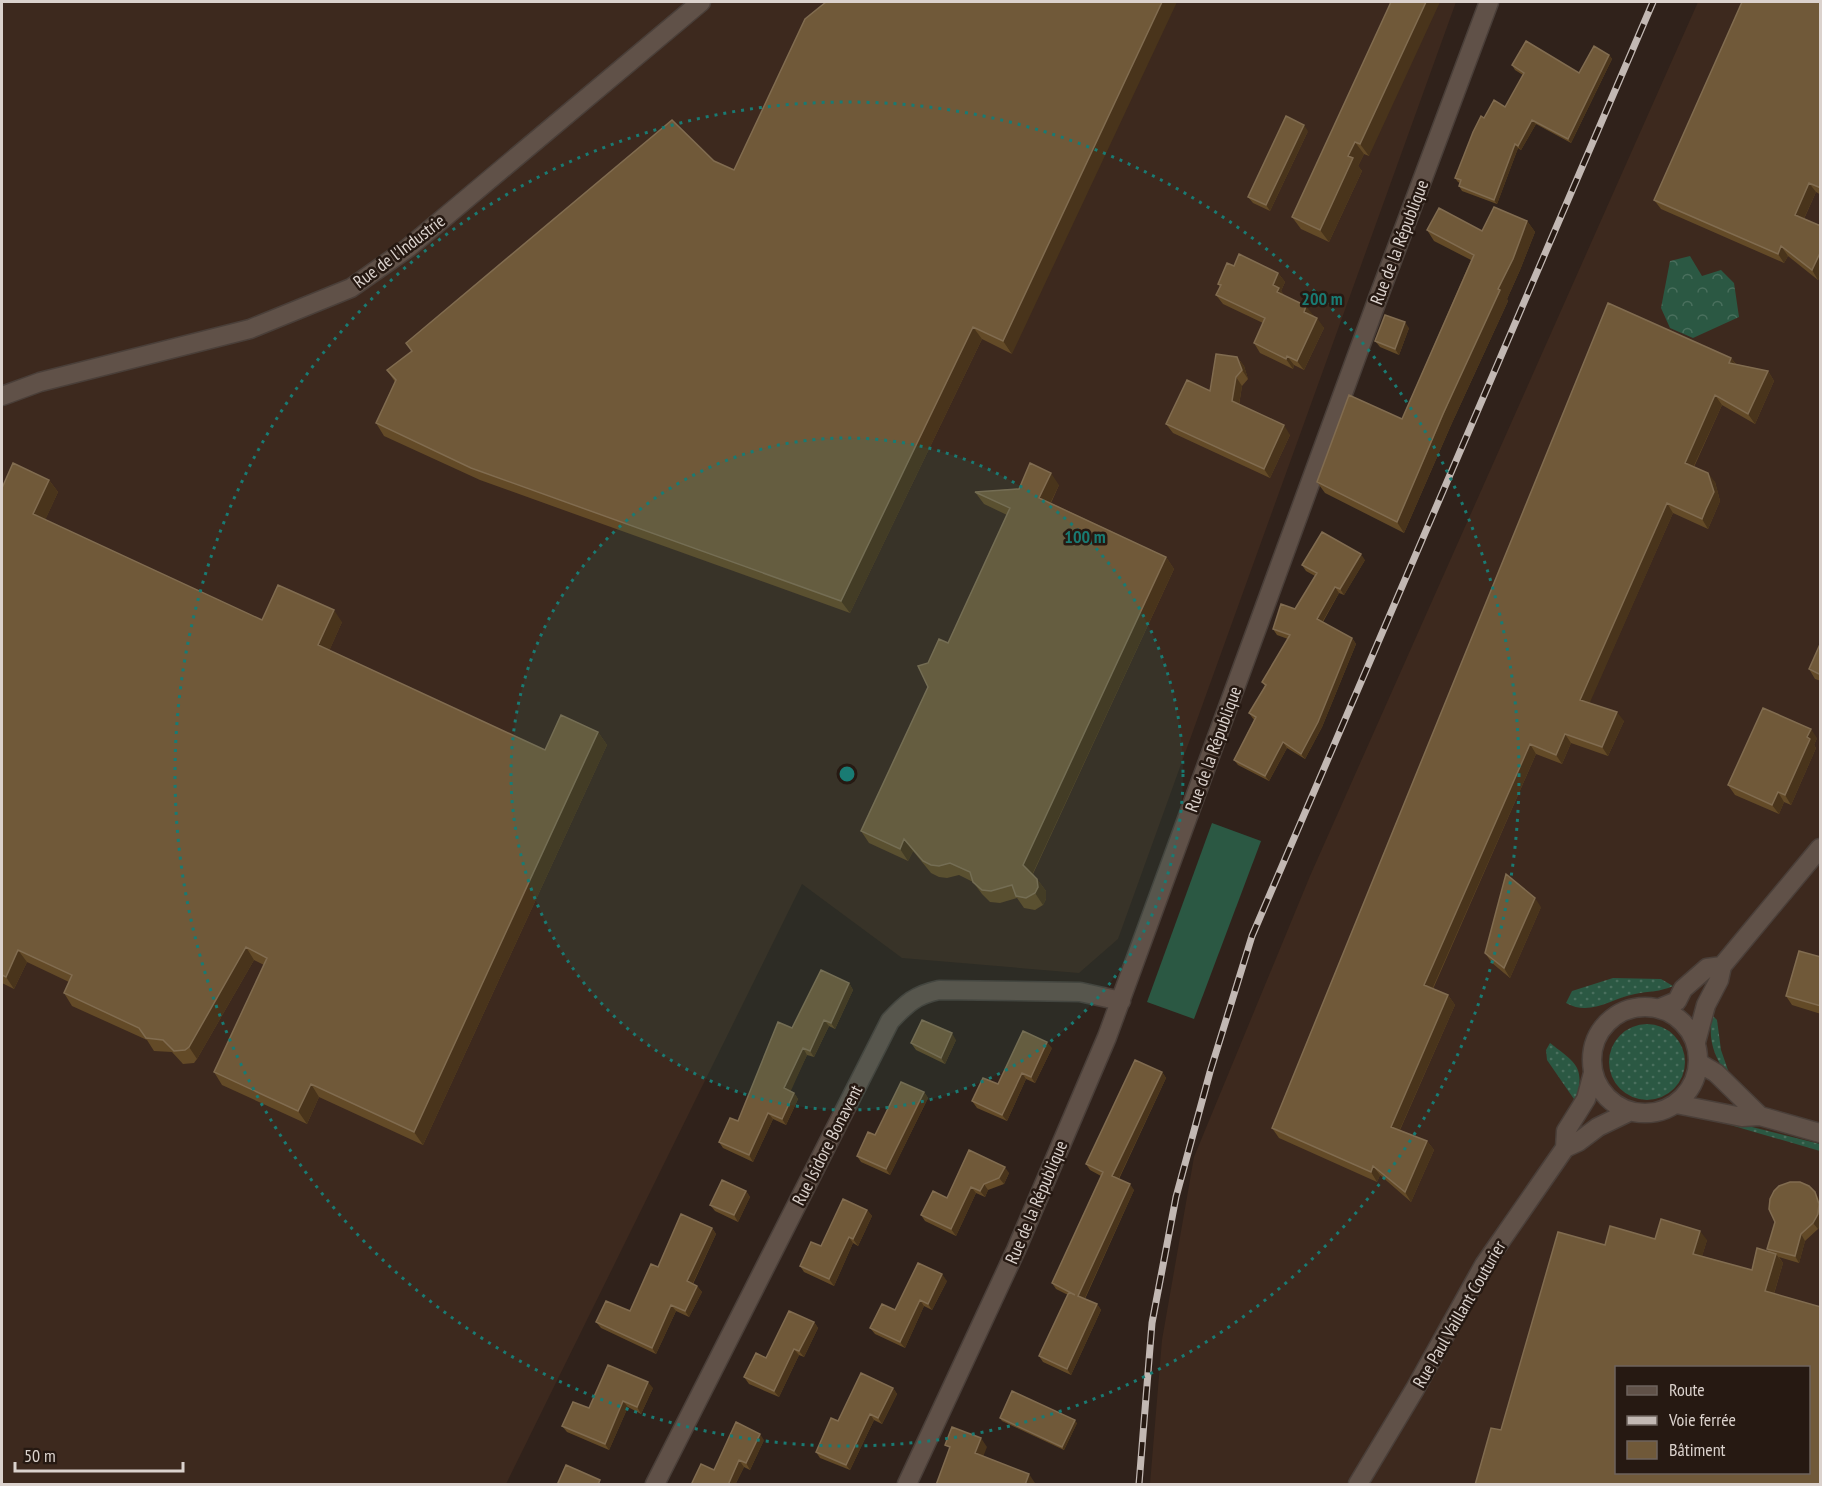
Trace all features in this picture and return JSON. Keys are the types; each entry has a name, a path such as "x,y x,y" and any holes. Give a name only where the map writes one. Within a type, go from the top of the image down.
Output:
{"street":[{"name":"Rue de l'Industrie","path":"2,396 40,382 250,329 351,288 408,248 701,2"},
{"name":"Rue de la République","path":"907,1485 1016,1250 1120,1001 1489,2"},
{"path":"1696,1042 1683,1022 1673,1014 1660,1008 1646,1006 1631,1008 1606,1023 1599,1033 1592,1058 1593,1073 1599,1087 1607,1097 1629,1112 1660,1112 1676,1104 1688,1093 1696,1079 1699,1063 1696,1042 1706,1005 1719,980 1722,966 1821,848"},
{"path":"1660,1008 1677,1000 1683,989 1707,968 1722,966"},
{"name":"Rue Isidore Bonavent","path":"655,1485 890,1022 906,1004 925,993 939,990 1080,992 1120,1001"},
{"path":"1699,1063 1716,1072 1760,1116"},
{"name":"Rue Paul Vaillant Couturier","path":"1565,1148 1566,1131 1586,1099 1593,1073"},
{"path":"1676,1104 1742,1117 1760,1116 1821,1133"},
{"name":"Rue Paul Vaillant Couturier","path":"1358,1485 1484,1265 1565,1148 1578,1142 1598,1127 1629,1112"}],"shaded area":[{"path":"2,2 1456,2 1118,939 1079,973 902,958 802,884 506,1484 2,1484"},
{"path":"1698,2 1820,2 1820,1484 1150,1484 1162,1340 1194,1157 1310,876"}],"green space":[{"path":"1690,256 1702,276 1721,270 1734,283 1739,317 1693,338 1670,328 1661,308 1670,261"},
{"path":"1212,823 1261,841 1194,1019 1147,1002"},
{"path":"1613,978 1661,979 1673,986 1626,996 1592,1007 1575,1007 1566,1003 1572,991"},
{"path":"1712,1015 1717,1020 1721,1050 1728,1075 1713,1047"},
{"path":"1647,1024 1661,1027 1674,1035 1682,1048 1685,1062 1682,1076 1674,1089 1661,1097 1647,1100 1633,1097 1620,1089 1612,1076 1609,1062 1612,1048 1620,1035 1633,1027"},
{"path":"1550,1043 1572,1061 1579,1073 1580,1081 1576,1102 1547,1060 1546,1050"},
{"path":"1728,1121 1820,1144 1820,1151 1727,1124"}],"building":[{"path":"826,2 1162,2 1003,341 973,327 841,601 471,468 376,423 396,380 387,370 412,351 406,343 672,120 714,161 734,170 805,19"},
{"path":"1391,2 1426,2 1360,144 1355,142 1348,156 1353,158 1320,230 1292,217"},
{"path":"1742,2 1821,2 1821,188 1809,183 1795,215 1821,226 1821,251 1812,270 1781,246 1778,254 1654,200"},
{"path":"1526,41 1579,73 1594,46 1609,55 1568,139 1532,120 1518,146 1515,144 1494,200 1459,186 1461,180 1455,178 1481,116 1484,118 1494,100 1505,107 1524,73 1512,65"},
{"path":"1286,116 1304,125 1266,205 1248,197"},
{"path":"1494,207 1527,221 1513,259 1498,289 1500,290 1397,522 1317,482 1349,395 1402,419 1474,255 1427,230 1439,208 1482,231"},
{"path":"1239,254 1278,273 1273,285 1279,288 1277,292 1306,306 1304,312 1317,318 1297,361 1287,356 1286,359 1254,343 1265,318 1216,295 1227,263 1234,266"},
{"path":"1608,303 1731,358 1729,363 1768,371 1748,414 1715,395 1685,463 1708,473 1714,492 1702,519 1667,503 1580,700 1617,712 1602,747 1565,734 1556,755 1530,744 1424,985 1448,995 1391,1127 1427,1141 1405,1192 1373,1166 1371,1172 1272,1128"},
{"path":"1385,315 1405,322 1395,349 1375,341"},
{"path":"1216,354 1237,357 1242,370 1236,377 1232,401 1284,425 1264,469 1166,424 1187,380 1210,391"},
{"path":"13,463 49,480 33,514 262,620 278,585 334,610 318,645 545,750 561,715 598,732 414,1132 311,1084 298,1111 214,1072 267,958 246,947 189,1047 185,1050 174,1051 163,1040 146,1038 139,1028 64,993 72,975 18,950 6,977 2,975 2,488"},
{"path":"1030,463 1051,473 1039,498 1166,557 1023,865 1037,879 1038,887 1035,893 1026,898 1016,896 1012,885 991,891 982,890 973,882 970,872 950,863 939,866 923,861 904,839 900,849 861,831 928,687 918,666 928,663 939,639 948,643 1010,508 975,492 1019,489"},
{"path":"1322,532 1361,554 1340,589 1335,587 1317,619 1352,638 1318,722 1301,754 1283,742 1265,776 1234,760 1256,717 1249,713 1266,685 1262,682 1290,635 1273,629 1281,604 1295,609 1317,573 1302,565"},
{"path":"1821,642 1821,675 1809,669"},
{"path":"1763,708 1811,729 1807,737 1810,739 1785,795 1778,792 1772,805 1728,785"},
{"path":"1506,874 1535,898 1504,968 1485,953"},
{"path":"1799,951 1821,957 1821,1006 1786,996"},
{"path":"821,970 849,983 831,1023 824,1020 810,1051 803,1048 784,1088 794,1093 782,1119 768,1113 749,1155 719,1142 730,1118 738,1121 778,1022 792,1028"},
{"path":"922,1020 952,1033 941,1058 911,1043"},
{"path":"1023,1031 1047,1042 1031,1077 1022,1073 1002,1115 972,1101 983,1078 998,1084"},
{"path":"1135,1060 1162,1072 1112,1176 1130,1184 1078,1296 1097,1304 1067,1369 1039,1356 1069,1292 1075,1295 1052,1283 1103,1172 1086,1164"},
{"path":"901,1082 924,1092 886,1169 857,1156 868,1132 875,1135"},
{"path":"969,1150 1005,1167 999,1178 984,1184 980,1191 971,1187 951,1229 921,1215 933,1191 947,1198"},
{"path":"722,1180 746,1191 734,1215 710,1205"},
{"path":"1790,1182 1800,1182 1809,1186 1815,1192 1819,1204 1818,1214 1813,1223 1801,1234 1795,1256 1767,1249 1775,1222 1769,1209 1770,1199 1779,1186"},
{"path":"843,1199 867,1210 853,1239 849,1237 829,1279 800,1266 811,1242 821,1246"},
{"path":"681,1214 712,1228 687,1281 697,1286 685,1311 671,1305 652,1348 596,1322 606,1301 630,1311 651,1264 658,1267"},
{"path":"1661,1219 1700,1231 1693,1254 1752,1270 1757,1248 1776,1254 1765,1291 1821,1307 1821,1485 1475,1485 1491,1428 1501,1430 1558,1232 1605,1245 1610,1226 1655,1239"},
{"path":"918,1263 942,1274 928,1304 920,1300 900,1342 870,1328 882,1304 895,1310"},
{"path":"789,1311 814,1322 799,1351 794,1349 774,1391 744,1377 756,1353 766,1358"},
{"path":"608,1365 648,1382 637,1407 623,1401 605,1444 562,1426 573,1402 589,1408"},
{"path":"861,1373 893,1388 878,1418 870,1414 846,1465 816,1452 831,1418 838,1421"},
{"path":"1012,1391 1075,1420 1062,1447 1000,1418"},
{"path":"736,1422 760,1434 746,1463 739,1460 728,1485 691,1485 701,1464 714,1470"},
{"path":"952,1427 981,1438 975,1453 1029,1474 1025,1485 936,1485 950,1447 945,1445"},
{"path":"566,1465 600,1480 598,1485 557,1485"}],"railway":[{"path":"1139,1484 1152,1323 1176,1197 1210,1072 1252,936 1653,2"}]}
